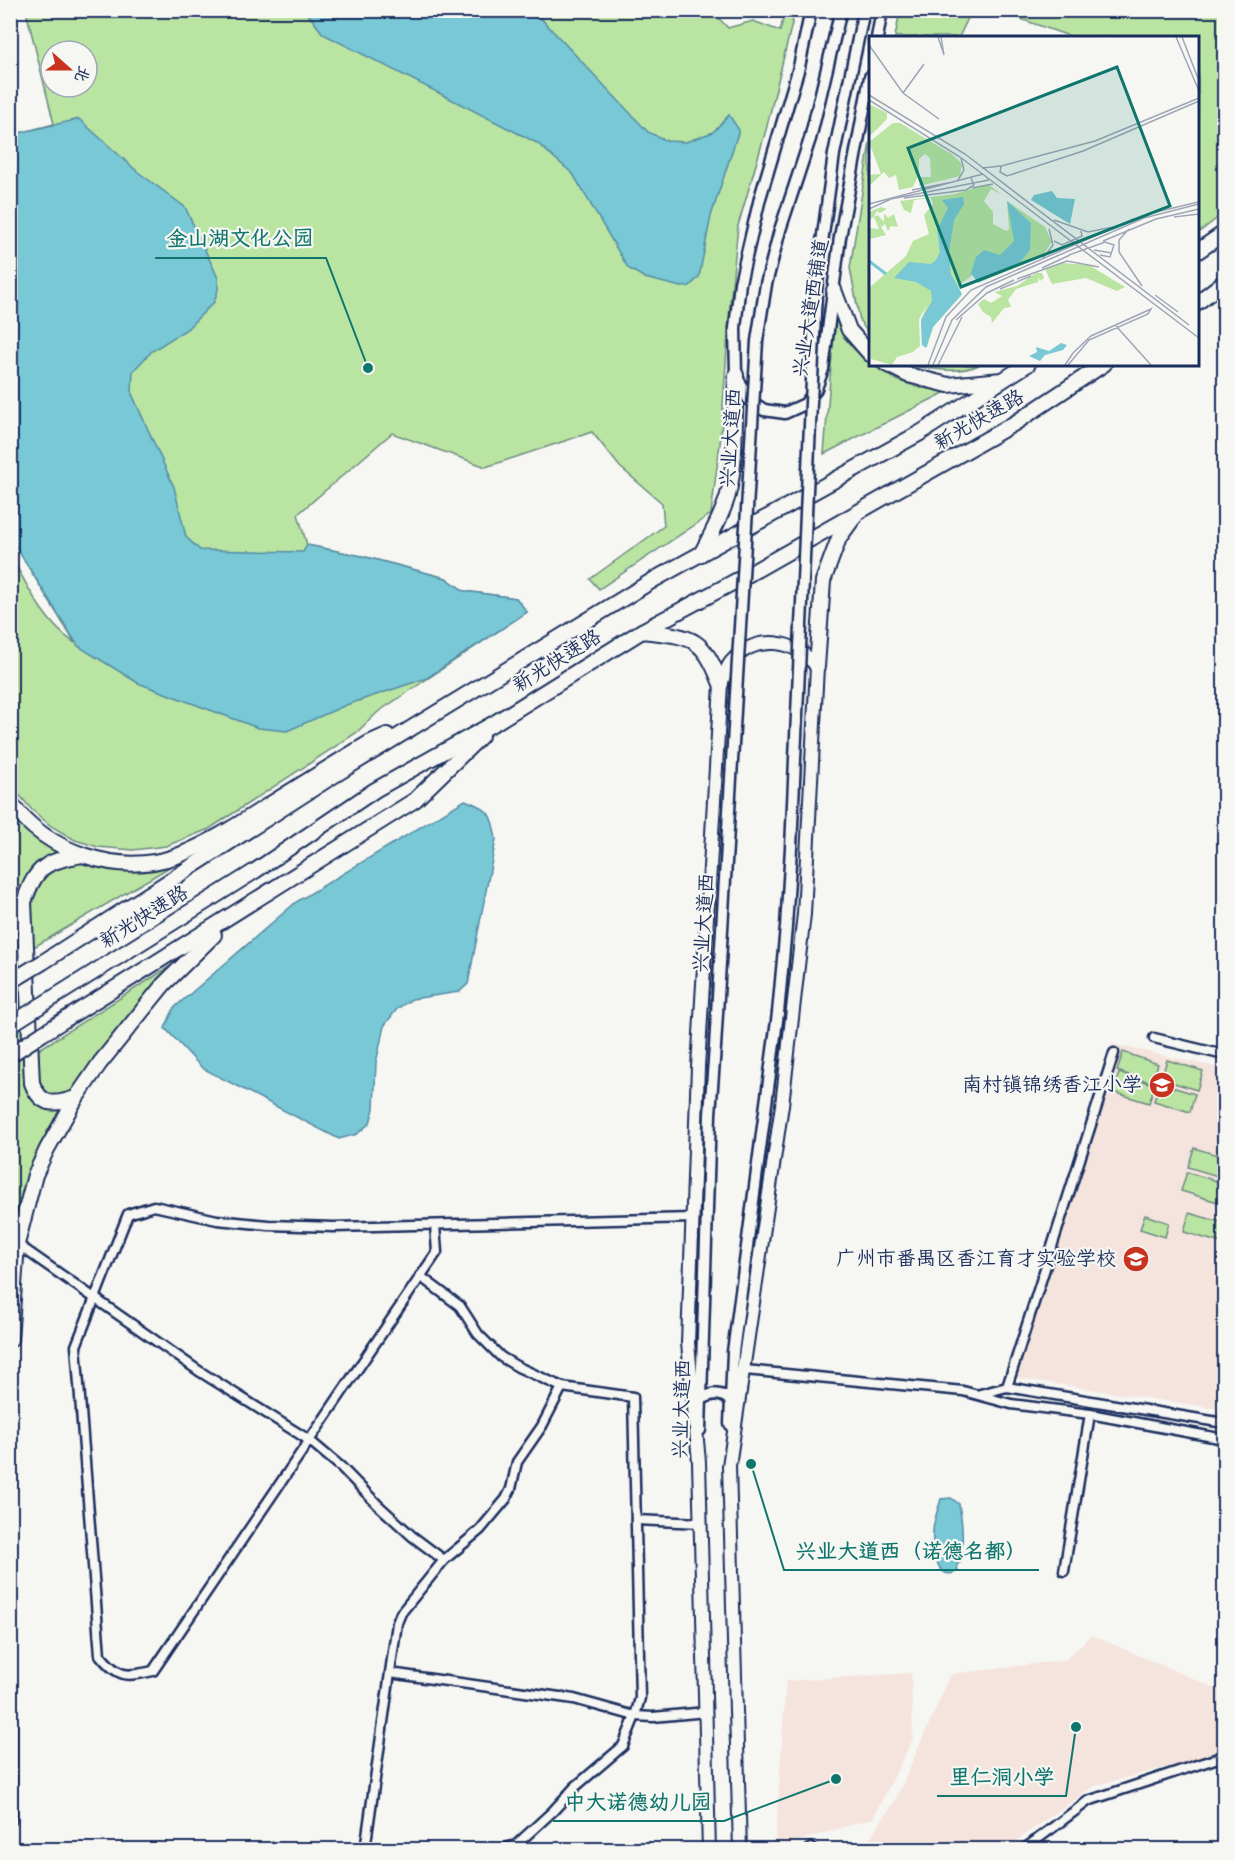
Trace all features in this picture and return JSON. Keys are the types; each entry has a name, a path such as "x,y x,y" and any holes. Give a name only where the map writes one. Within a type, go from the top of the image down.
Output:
{"highway":[{"path":"1199,250 1224,233"},
{"path":"1199,301 1224,282"},
{"path":"834,290 849,330 869,353"},
{"path":"890,366 908,375 948,385 1005,380"},
{"name":"新光快速路","path":"10,982 316,787 655,579 921,433 1025,366"},
{"name":"新光快速路","path":"10,1025 255,871 375,790 496,722 642,631 749,574 1015,423 1101,366"},
{"path":"701,554 720,517 729,492 733,458 736,375"},
{"path":"817,667 823,581 838,538 858,512"},
{"path":"642,631 680,636 703,647 721,684"},
{"path":"10,802 20,815 48,839 82,855 132,864 175,856 218,837 369,743 430,717"},
{"path":"10,1054 240,912 415,800 496,722"},
{"path":"76,1098 55,1104 45,1101 36,1092 32,1083 24,902 30,885 40,870 56,860 82,855"},
{"path":"10,1340 17,1244 34,1175 76,1098 106,1054 164,984 240,912"}],"main road":[{"path":"699,1462 688,1343 698,1066 721,684 730,664 742,652 756,646 776,642 792,646 808,656 817,667 804,914 782,1105 745,1370 729,1466 740,1850"},
{"name":"兴业大道西","path":"699,1462 709,1850"},
{"path":"10,1707 10,1820"}],"street":[{"name":"兴业大道西铺道","path":"812,10 799,67 760,198 740,283 735,328 736,375 749,400 764,410 785,413 805,404 816,391 823,369 840,237 869,82"},
{"name":"兴业大道西","path":"699,1462 710,1125 757,341 766,284 780,230 810,139 841,10"},
{"path":"729,1466 733,1352 778,1013 786,927 816,291 834,154 864,10"},
{"path":"878,36 882,10"},
{"path":"1154,1038 1224,1055"},
{"path":"1007,1387 1114,1053"},
{"path":"435,1225 437,1252 153,1671 132,1676 113,1671 100,1655 76,1346 128,1214 154,1206 217,1220 268,1225 334,1227 693,1218"},
{"path":"17,1244 199,1371 309,1440 342,1467 412,1536 444,1560"},
{"path":"420,1276 460,1306 478,1334 501,1357 562,1387 633,1397 640,1698 635,1716 623,1746 574,1787 553,1811 516,1845 500,1850"},
{"path":"745,1370 980,1394 1011,1404 1090,1414 1224,1439"},
{"path":"365,1850 400,1614 444,1560 480,1530 506,1499 511,1489 517,1462 542,1426 562,1387"},
{"path":"980,1394 1007,1387 1224,1423"},
{"path":"702,1399 709,1394 717,1394 724,1395 731,1401"},
{"path":"1064,1571 1090,1414"},
{"path":"636,1520 700,1523"},
{"path":"390,1673 574,1699 635,1716 653,1718 706,1712"},
{"path":"1023,1850 1088,1801 1224,1756"},
{"path":"808,1850 811,1848 815,1850"}],"shaded area":[{"name":"广州市番禺区香江育才实验学校","path":"1112,1044 1224,1069 1224,1410 1012,1377"},
{"path":"1091,1635 1224,1692 1224,1752 1094,1786 1004,1849 862,1849 894,1803 951,1674 1065,1660"},
{"path":"911,1673 913,1739 873,1818 775,1848 786,1681"}],"green space":[{"path":"711,10 728,28 753,21 780,31 785,11 795,11 766,130 738,226 721,436 711,514 599,589 590,579 664,526 662,503 620,467 592,432 486,467 392,433 298,514 307,545 362,556 446,578 464,591 516,598 527,612 378,712 356,733 209,829 166,846 133,850 98,847 75,840 51,826 32,810 16,791 11,778 11,556 46,615 64,635 75,643 16,547 11,535 11,135 54,124 48,99 99,99 99,39 39,39 39,63 26,11"},
{"path":"900,11 965,11 970,14 959,36 895,36"},
{"path":"1002,11 1224,11 1224,213 1199,232 1199,36 1069,36"},
{"path":"869,148 869,334 860,321 850,268"},
{"path":"835,316 851,346 869,363 869,366 873,366 899,381 922,388 948,391 824,454"},
{"path":"914,366 976,366 962,370"},
{"path":"10,812 62,853 30,873 28,1091 46,1107 60,1109 39,1147 28,1174 12,1227 10,1219"},
{"path":"83,861 166,864 168,868 29,950 29,913 34,888 40,878 48,869 60,864"},
{"path":"180,960 130,1015 73,1090 64,1096 54,1098 41,1091 36,1077 35,1052"},
{"path":"1123,1052 1158,1064 1152,1083 1117,1071"},
{"path":"1167,1060 1203,1071 1197,1090 1161,1079"},
{"path":"1119,1073 1155,1085 1149,1103 1113,1092"},
{"path":"1159,1083 1195,1094 1190,1112 1154,1101"},
{"path":"1194,1148 1224,1157 1224,1178 1188,1167"},
{"path":"1187,1172 1223,1183 1218,1202 1181,1191"},
{"path":"1189,1213 1224,1223 1221,1243 1184,1232"},
{"path":"1145,1215 1169,1223 1165,1237 1140,1229"}],"water":[{"path":"299,11 534,11 648,132 667,141 686,142 713,132 729,115 739,130 711,216 699,277 690,286 681,287 645,278 628,268 573,174 537,143 323,34 308,14"},
{"path":"79,119 138,172 185,207 218,278 218,290 214,302 187,329 152,351 133,371 132,394 174,487 186,537 200,550 303,552 307,545 362,556 446,578 464,591 516,598 527,612 427,678 346,705 287,731 258,728 138,683 78,646 16,547 11,535 10,135"},
{"path":"465,800 488,813 493,823 496,839 468,984 459,992 412,999 397,1009 384,1026 376,1063 374,1109 370,1123 357,1134 339,1139 202,1068 165,1028 174,1008 296,902"},
{"path":"951,1498 959,1504 962,1541 960,1563 957,1564 958,1571 951,1574 940,1568 933,1539 934,1524 941,1499"}],"place":[{"name":"金山湖文化公园","path":"368,368"},
{"name":"南村镇锦绣香江小学","path":"1162,1085"},
{"name":"广州市番禺区香江育才实验学校","path":"1136,1259"},
{"name":"兴业大道西（诺德名都）","path":"751,1464"},
{"name":"里仁洞小学","path":"1076,1727"},
{"name":"中大诺德幼儿园","path":"836,1779"}]}
